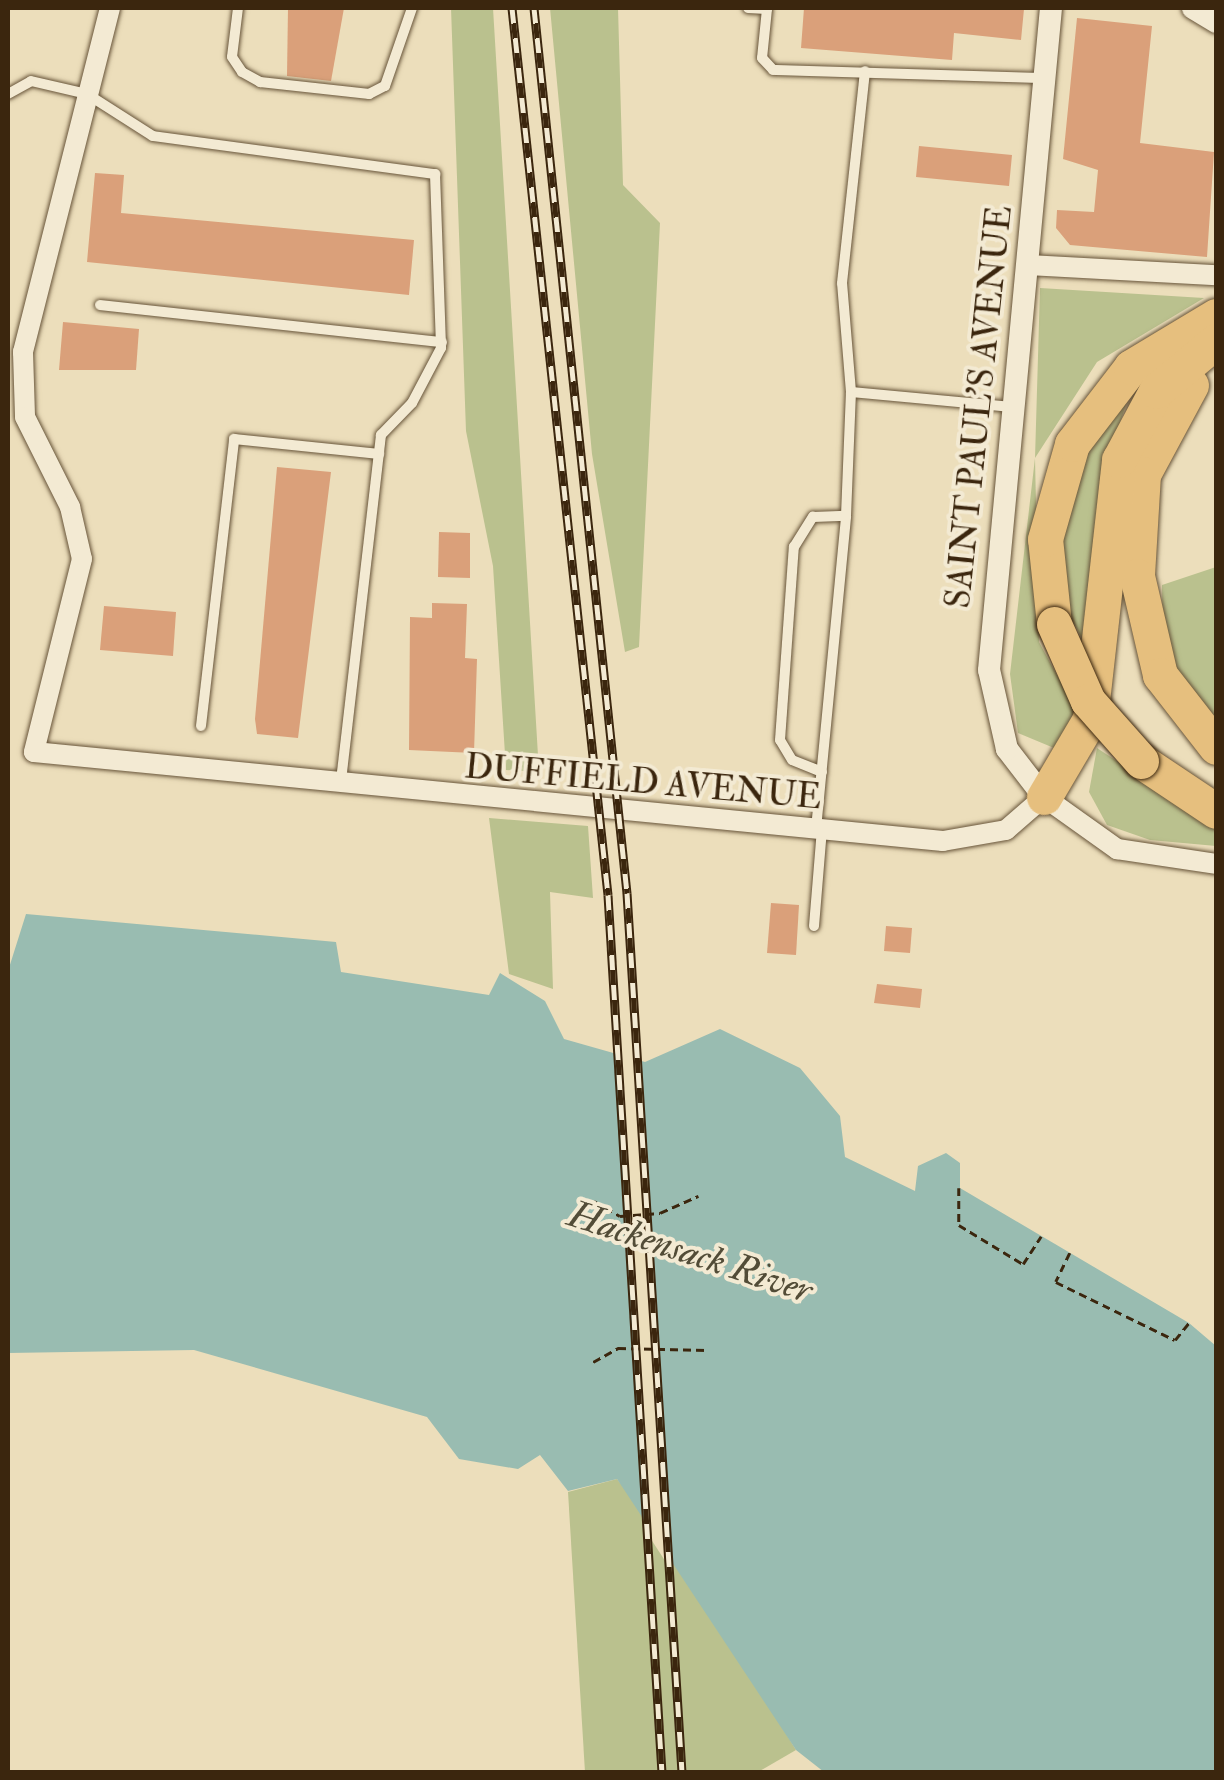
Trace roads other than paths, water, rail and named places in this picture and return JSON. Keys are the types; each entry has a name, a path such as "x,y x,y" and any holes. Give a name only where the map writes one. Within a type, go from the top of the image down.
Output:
{"highway":[{"path":"1216,316 1131,367 1072,444 1046,539 1054,624 1088,701 1141,760 1216,811"},
{"path":"1044,798 1090,719 1124,449 1156,391 1216,341"},
{"path":"1216,362 1158,432 1136,546 1154,661 1182,713 1216,747"}],"street":[{"path":"87,94 110,8"},
{"name":"SAINT PAUL'S AVENUE","path":"1044,798 1007,749 990,685 1051,8"},
{"path":"1193,8 1216,22"},
{"name":"DUFFIELD AVENUE","path":"87,94 23,352 25,417 70,507 82,559 34,752 341,788 971,840 1017,824 1044,798"},
{"path":"1029,266 1216,275"},
{"path":"1044,798 1117,849 1216,864"}],"lane":[{"path":"238,8 232,56 242,72 260,82 369,94 385,86 412,8"},
{"path":"748,8 767,10 764,66 977,80 986,72 1045,78"},
{"path":"814,926 822,772 846,516 851,392 842,284 865,72"},
{"path":"8,94 31,81 87,94 153,136 436,174 442,342 412,404 381,435 341,788"},
{"path":"100,305 442,342"},
{"path":"851,392 1014,408"},
{"path":"201,726 234,440 378,454"},
{"path":"822,772 792,760 780,740 794,547 814,516 846,516"}],"water":[{"name":"Hackensack River","path":"26,914 336,942 341,972 489,995 500,973 545,1001 564,1039 645,1062 720,1029 800,1068 840,1116 845,1157 915,1191 918,1166 946,1153 960,1163 960,1188 1189,1323 1216,1346 1216,1772 824,1772 796,1750 617,1479 568,1491 540,1455 518,1469 459,1459 427,1417 194,1350 8,1353 8,971"}],"railway":[{"path":"512,8 608,895 662,1772"},
{"path":"534,8 627,893 682,1772"}]}
